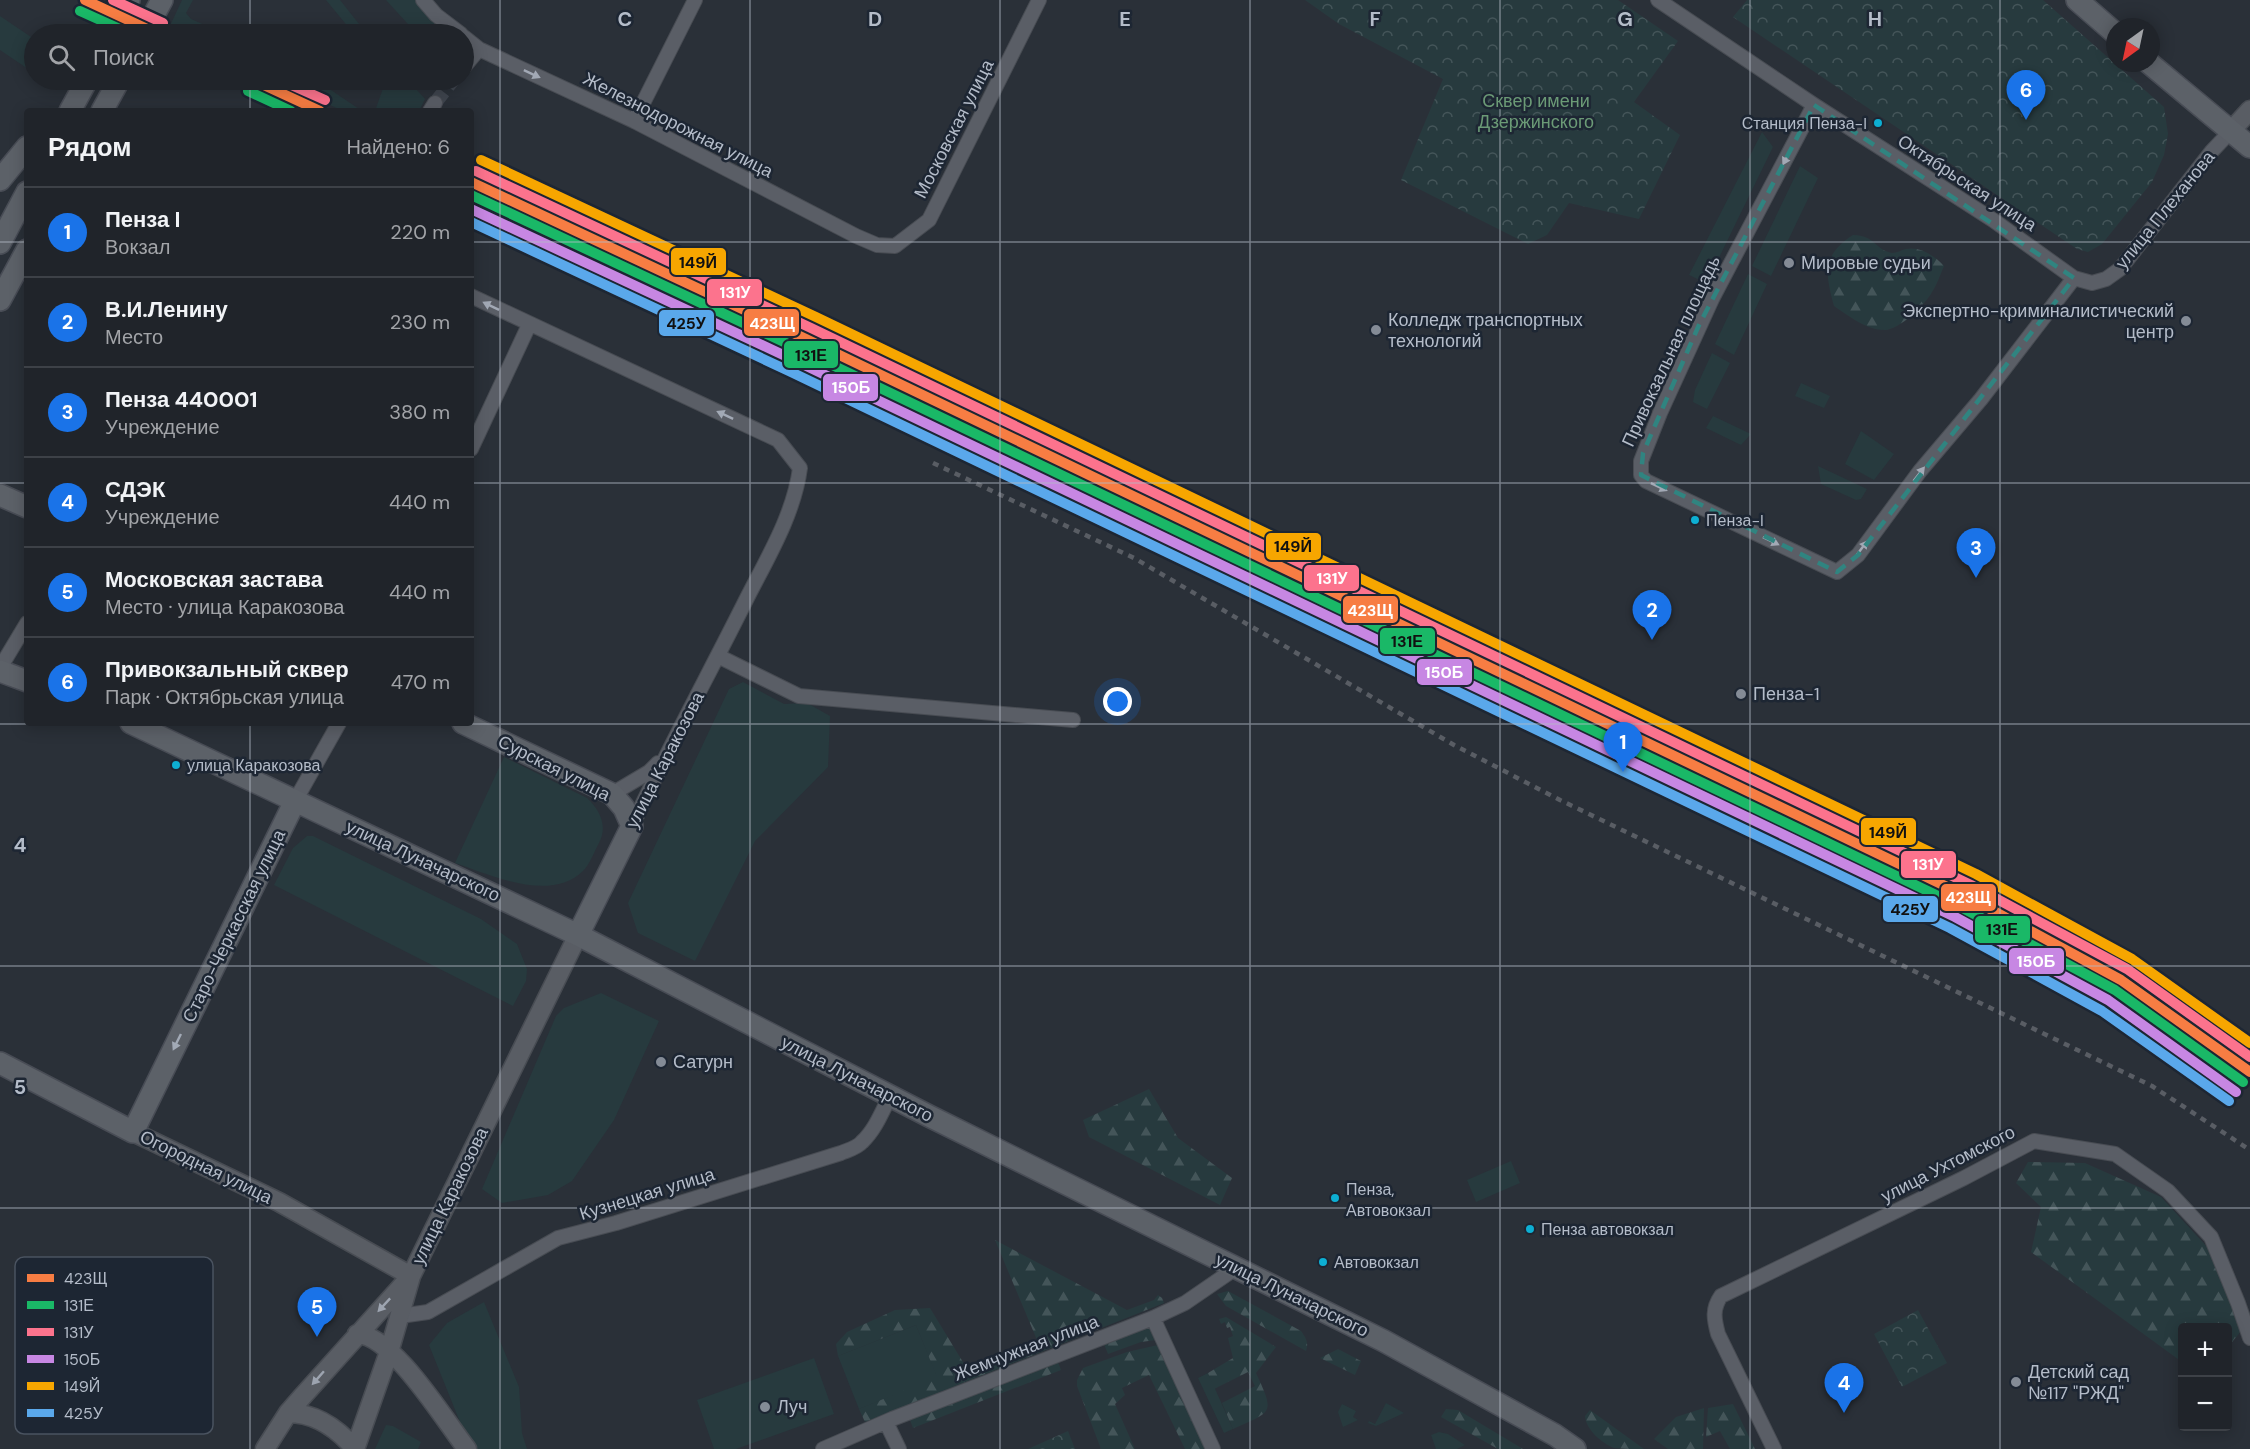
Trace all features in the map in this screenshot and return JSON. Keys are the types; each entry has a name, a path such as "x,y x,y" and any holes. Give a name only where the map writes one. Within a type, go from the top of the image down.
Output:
{"main road":[{"path":"150,22 162,0"},
{"path":"2077,0 2106,25"},
{"path":"2160,72 2250,147"},
{"path":"104,108 114,90"},
{"name":"улица Плеханова","path":"2230,132 2250,110"},
{"path":"0,180 24,151"},
{"path":"0,243 24,198"},
{"path":"0,300 24,256"},
{"path":"0,495 24,506"},
{"path":"0,670 24,680"},
{"name":"улица Луначарского","path":"138,726 578,935 890,1096 1412,1356 1555,1435 1575,1449"},
{"name":"Сурская улица","path":"469,726 612,794 624,807 632,826"},
{"name":"Старо-Черкасская улица","path":"133,1132 295,801"},
{"name":"улица Каракозова","path":"355,1449 389,1352 411,1276 632,826"},
{"name":"Огородная улица","path":"0,1063 133,1132 279,1202 411,1276"},
{"name":"улица Каракозова","path":"265,1449 288,1413 411,1276"},
{"path":"357,1334 367,1335 374,1339 418,1382 466,1449"},
{"path":"288,1413 309,1415 343,1436 355,1449"}],"street":[{"name":"Железнодорожная улица","path":"423,0 447,24"},
{"path":"634,121 695,0"},
{"name":"Московская улица","path":"877,245 895,246 929,220 1039,0"},
{"name":"Октябрьская улица","path":"1658,0 1814,105 1993,220 2074,278"},
{"name":"Железнодорожная улица","path":"474,45 634,121 877,245"},
{"path":"474,55 479,49"},
{"name":"Привокзальная площадь","path":"1814,105 1704,316 1643,453 1640,468 1641,475 1646,481 1837,572 1858,555 1920,471 1981,399 2074,278"},
{"name":"улица Плеханова","path":"2074,278 2092,283 2106,279 2120,269 2212,151 2230,132"},
{"path":"474,298 529,325 474,443"},
{"name":"улица Каракозова","path":"529,325 778,440 800,468 798,488 775,542 664,758 632,826"},
{"path":"0,670 24,628"},
{"path":"718,656 799,696 1073,720"},
{"name":"Старо-Черкасская улица","path":"295,801 337,726"},
{"path":"612,794 649,772 664,758"},
{"name":"Кузнецкая улица","path":"400,1316 428,1312 558,1238 616,1223 856,1147 862,1143 876,1124 890,1096"},
{"name":"улица Ухтомского","path":"1774,1449 1718,1334 1714,1306 1721,1296 1964,1178 2034,1141 2115,1155 2168,1191 2211,1237 2250,1338"},
{"name":"Жемчужная улица","path":"823,1449 885,1422 1153,1318 1185,1303 1236,1268"},
{"path":"1153,1318 1213,1449"},
{"path":"885,1422 899,1449"}],"highlighted area":[{"path":"1814,105 2074,278 1858,555 1837,572 1641,475 1643,453 1699,325"}],"green space":[{"path":"182,0 193,0 186,13 191,19 202,24 171,24"},
{"path":"326,0 340,0 359,24 346,24"},
{"path":"386,0 417,0 439,24 408,24"},
{"name":"Сквер имени Дзержинского","path":"1305,0 1618,0 1678,41 1634,102 1680,135 1639,219 1569,203 1547,235 1528,244 1401,180 1443,79 1339,24"},
{"path":"1747,0 2043,0 2106,56 2106,72 2124,72 2164,107 2168,134 2164,155 2152,182 2102,244 2088,252 2077,249 1733,17"},
{"path":"0,16 24,32 24,66 0,50"},
{"path":"297,90 331,90 358,108 336,108"},
{"path":"382,90 417,90 425,99 420,108 376,108"},
{"path":"1762,132 1773,147 1713,270 1704,282 1689,275"},
{"path":"1800,166 1818,178 1771,276 1752,266"},
{"path":"1853,235 1866,237 1882,249 1892,253 1911,248 1922,250 1932,255 1944,266 1924,303 1912,316 1891,329 1871,328 1834,306 1828,274 1831,258 1843,242"},
{"path":"1748,274 1767,284 1734,355 1715,344"},
{"path":"1712,353 1730,363 1707,409 1693,402 1695,390"},
{"path":"1801,383 1830,396 1824,408 1795,396"},
{"path":"1713,416 1751,434 1741,445 1706,428"},
{"path":"1861,431 1894,454 1874,480 1845,464"},
{"path":"1818,466 1867,489 1861,499 1856,500 1821,484"},
{"path":"743,682 784,704 807,703 830,716 828,767 755,841 695,961 638,933 628,903 729,689"},
{"path":"504,757 587,798 599,813 603,824 602,837 583,871 570,880 554,885 537,886 503,879 455,863"},
{"path":"307,836 313,836 481,919 517,944 527,969 526,981 513,1006 274,885 293,848"},
{"path":"601,993 659,1021 614,1120 572,1181 548,1195 502,1203 482,1189 556,1016 564,1008"},
{"path":"1149,1089 1178,1138 1232,1178 1220,1205 1089,1137 1083,1120"},
{"path":"1511,1161 1520,1183 1476,1202 1467,1180"},
{"path":"2028,1162 2085,1163 2161,1197 2209,1249 2242,1330 2232,1342 2232,1323 2178,1323 2178,1359 2031,1252 2041,1207 2016,1183"},
{"path":"995,1240 1127,1310 1154,1300 1158,1295 1164,1303 865,1422 859,1409 937,1377 916,1325 838,1356 836,1344 847,1332 895,1310 930,1308 969,1372 1037,1340"},
{"path":"1228,1291 1301,1331 1307,1341 1306,1351 1226,1306 1217,1294"},
{"path":"484,1302 519,1387 522,1433 527,1449 477,1449 464,1432 429,1345 447,1323"},
{"path":"1918,1310 1947,1363 1902,1387 1874,1334"},
{"path":"1226,1317 1276,1347 1256,1373 1266,1397 1267,1410 1233,1429 1222,1403 1255,1386 1248,1372 1214,1389 1208,1373 1233,1358 1228,1338 1233,1336 1230,1327 1227,1328 1225,1322 1221,1324 1219,1319"},
{"path":"916,1325 938,1378 859,1409 838,1356"},
{"path":"1150,1327 1156,1340 1141,1342 1108,1354 1104,1344"},
{"path":"1158,1345 1206,1449 1185,1449 1149,1375 1122,1388 1125,1395 1115,1404 1135,1449 1101,1449 1077,1386 1077,1380 1083,1368 1127,1352"},
{"path":"1338,1349 1361,1361 1355,1375 1320,1358"},
{"name":"Луч","path":"814,1358 834,1414 736,1449 714,1449 697,1400"},
{"path":"1058,1362 1061,1370 913,1428 910,1420"},
{"path":"1208,1373 1233,1429 1224,1433 1198,1378"},
{"path":"1386,1403 1404,1413 1376,1426 1368,1423 1369,1421 1375,1424"},
{"path":"1342,1404 1356,1411 1353,1417 1358,1420 1343,1427 1338,1412"},
{"path":"1733,1404 1755,1449 1730,1449 1720,1431 1706,1437 1708,1408"},
{"path":"1704,1408 1703,1449 1668,1449 1654,1439 1676,1417"},
{"path":"1446,1409 1458,1410 1523,1449 1498,1449 1441,1417"},
{"path":"1590,1410 1644,1449 1614,1448 1605,1443 1588,1426 1585,1416"},
{"path":"386,1425 393,1426 421,1442 418,1449 375,1449"},
{"path":"1068,1431 1075,1449 1028,1449"},
{"path":"1439,1432 1448,1434 1465,1445 1457,1449 1436,1449 1431,1435"}],"tunnel":[{"path":"116,24 124,9"},
{"path":"435,103 445,90"}],"railway":[{"path":"933,463 1134,558 1454,745 1560,800 2152,1086 2250,1150"}],"transit line":[{"name":"423Щ","path":"85,0 137,24"},
{"name":"131У","path":"113,0 163,23"},
{"name":"131Е","path":"80,11 109,24"},
{"name":"423Щ","path":"275,90 314,108"},
{"name":"131У","path":"302,90 325,100"},
{"name":"131Е","path":"248,91 285,108"},
{"name":"149Й","path":"481,160 816,317 1976,874 2132,959 2250,1043"},
{"name":"131У","path":"476,171 811,328 1971,885 2127,969 2250,1057"},
{"name":"423Щ","path":"474,183 806,339 1966,896 2121,980 2250,1072"},
{"name":"131Е","path":"474,196 801,350 1961,907 2115,990 2243,1082"},
{"name":"150Б","path":"474,210 796,361 1955,917 2108,1000 2236,1092"},
{"name":"425У","path":"474,223 791,372 1950,928 2102,1011 2229,1101"}],"place":[{"name":"Привокзальный сквер","path":"2026,120"},
{"name":"Станция Пенза-I","path":"1878,123"},
{"name":"Мировые судьи","path":"1789,263"},
{"name":"Экспертно-криминалистический центр","path":"2186,321"},
{"name":"Колледж транспортных технологий","path":"1376,330"},
{"name":"Пенза-I","path":"1695,520"},
{"name":"Пенза 440001","path":"1976,578"},
{"name":"В.И.Ленину","path":"1652,640"},
{"name":"Пенза-1","path":"1741,694"},
{"name":"улица Каракозова","path":"176,765"},
{"name":"Пенза I","path":"1623,772"},
{"name":"Сатурн","path":"661,1062"},
{"name":"Пенза, Автовокзал","path":"1335,1198"},
{"name":"Пенза автовокзал","path":"1530,1229"},
{"name":"Автовокзал","path":"1323,1262"},
{"name":"Московская застава","path":"317,1337"},
{"name":"Детский сад №117 \"РЖД\"","path":"2016,1382"},
{"name":"Луч","path":"765,1407"},
{"name":"СДЭК","path":"1844,1413"}]}
